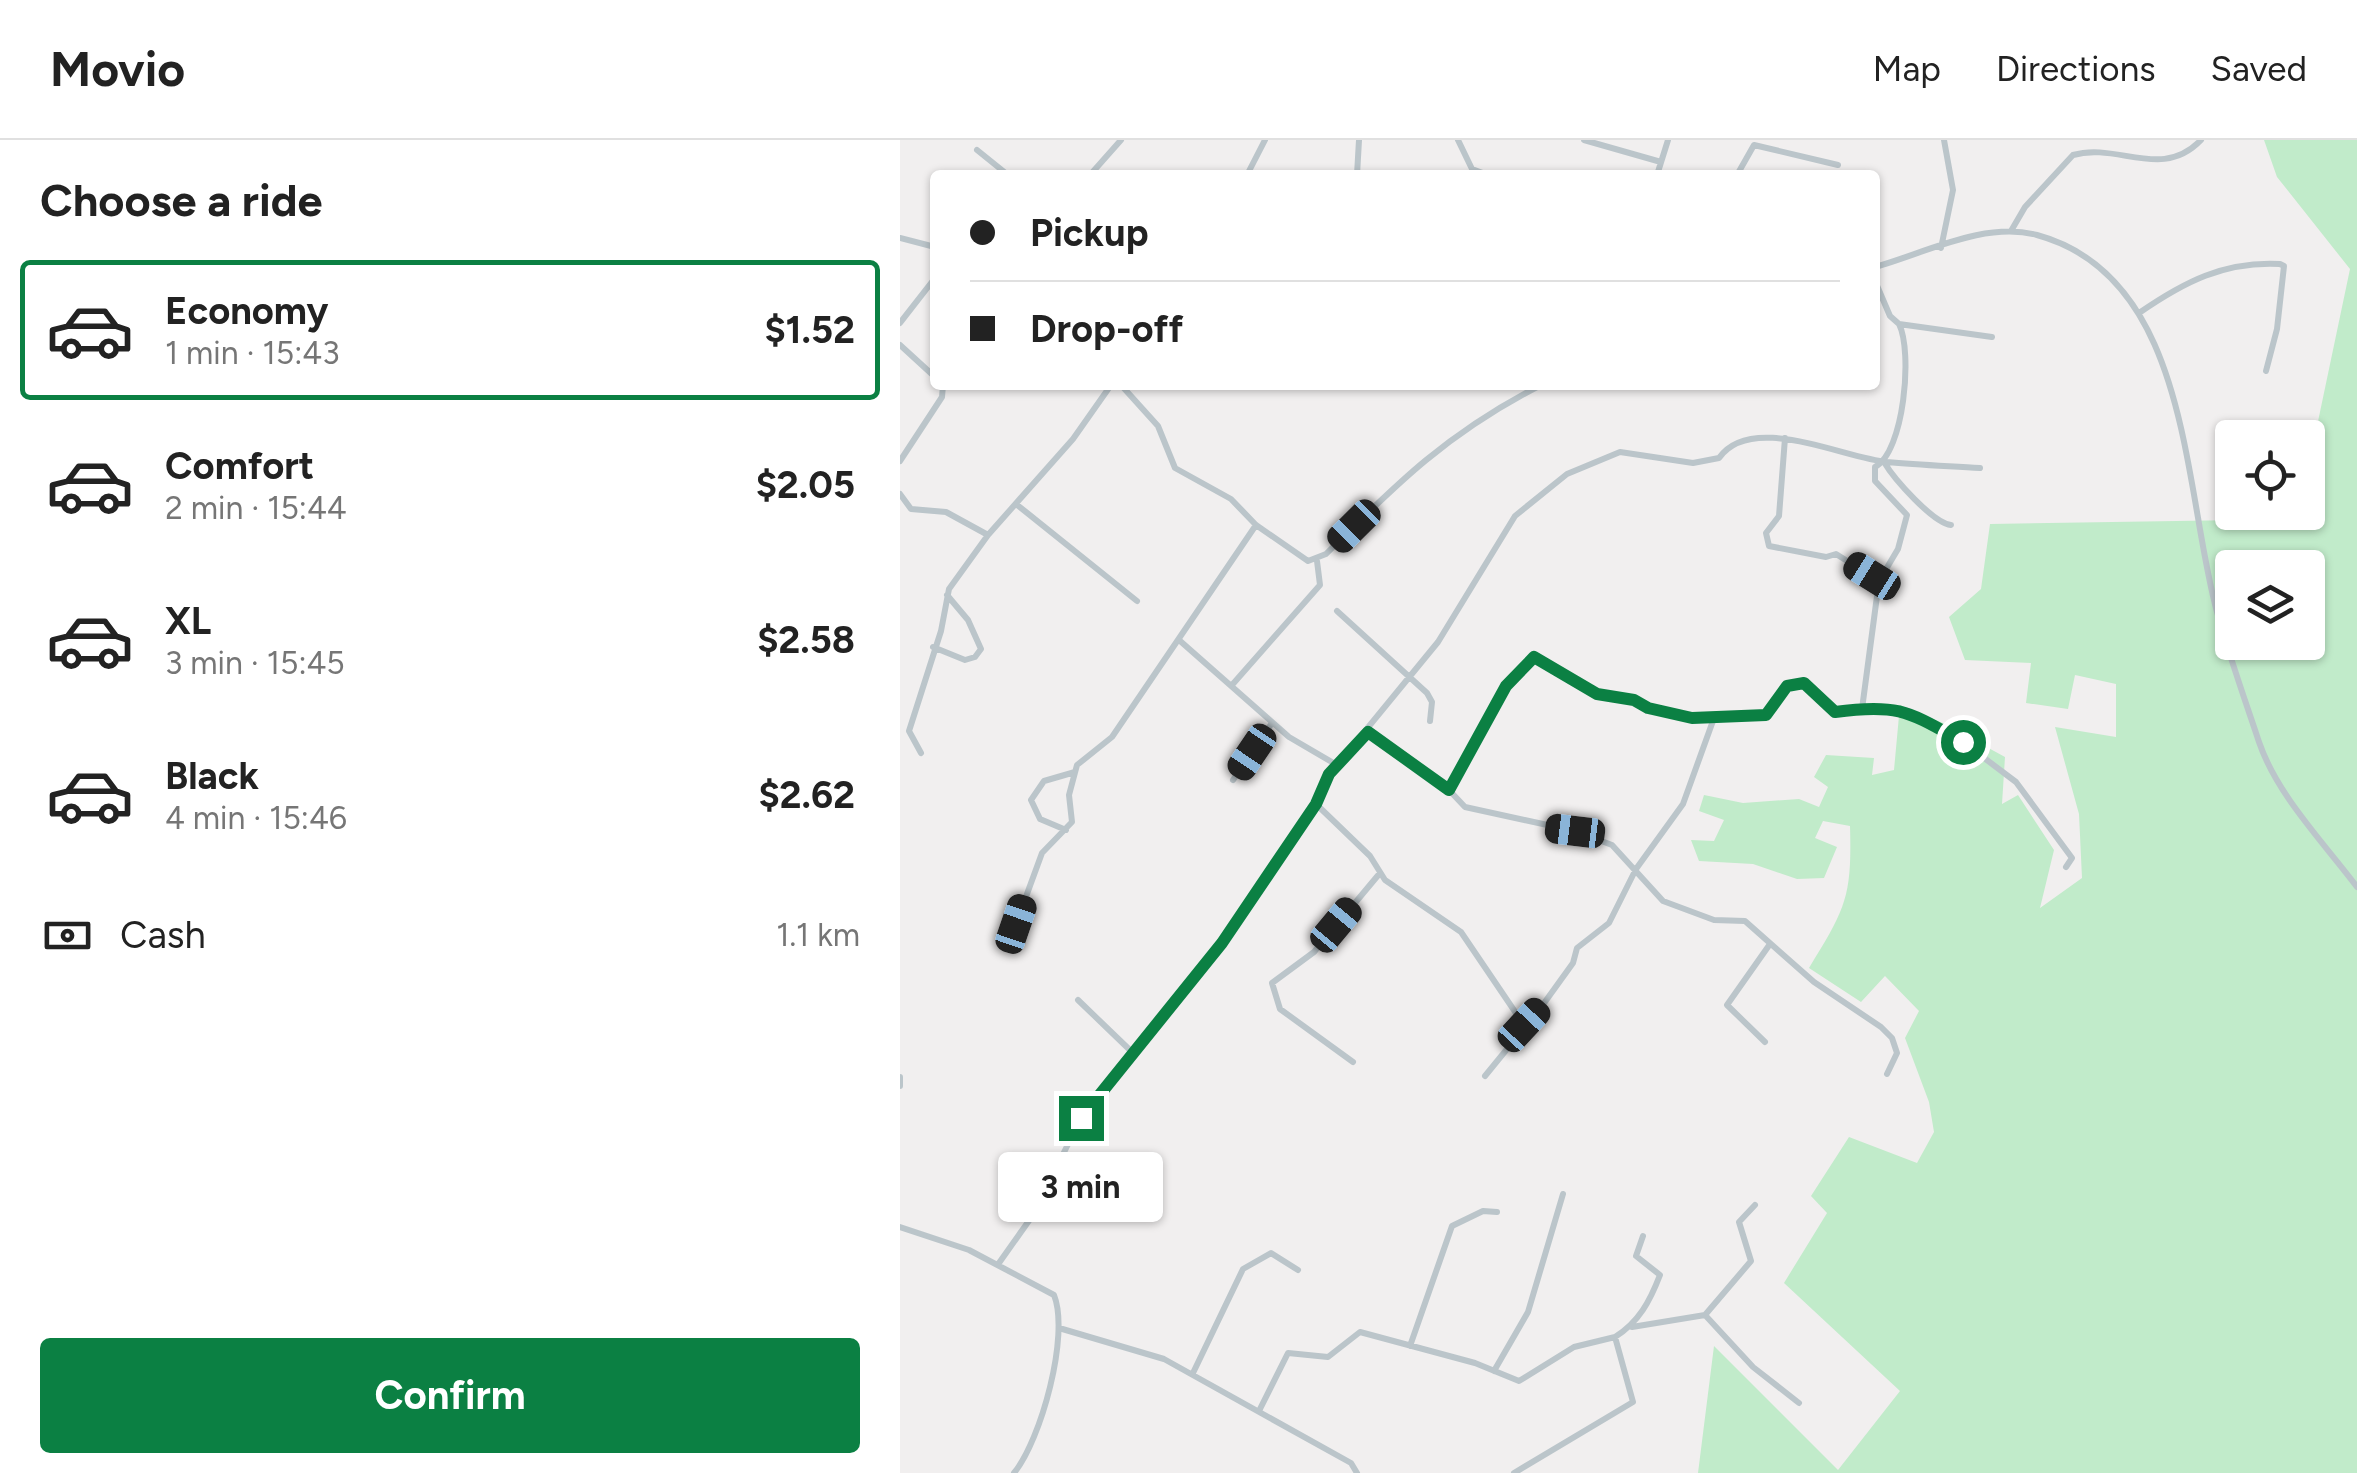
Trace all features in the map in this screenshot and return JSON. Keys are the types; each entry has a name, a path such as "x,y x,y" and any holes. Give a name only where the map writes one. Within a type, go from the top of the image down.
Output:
{"street":[{"path":"1094,170 1121,140"},
{"path":"1250,170 1265,140"},
{"path":"1357,170 1359,140"},
{"path":"1458,140 1477,170"},
{"path":"1584,140 1660,162"},
{"path":"1658,170 1668,140"},
{"path":"1941,248 1953,190 1944,140"},
{"path":"2011,231 2025,207 2073,154 2165,161 2187,154 2201,140"},
{"path":"1740,170 1754,145 1838,165"},
{"path":"977,150 1002,170"},
{"path":"1880,266 2011,231 2038,236 2076,251 2118,282 2139,313 2184,434 2217,611 2261,747 2295,806 2357,887"},
{"path":"900,238 930,246"},
{"path":"2139,313 2175,288 2218,269 2280,264 2282,300 2266,371"},
{"path":"900,322 930,284"},
{"path":"1862,708 1879,581 1898,549 1907,515 1874,481 1875,467 1884,462 1898,432 1905,340 1880,293"},
{"path":"1899,324 1992,337"},
{"path":"900,345 930,372"},
{"path":"900,461 942,397 943,390"},
{"path":"921,753 909,731 932,646 941,631 946,594 988,536 1073,439 1107,390"},
{"path":"1129,390 1158,426 1174,468 1231,499 1256,525 1300,558 1317,560"},
{"path":"1317,560 1408,471 1452,436 1532,390"},
{"path":"1785,438 1779,516 1766,533 1769,546 1826,558 1836,554 1879,581"},
{"path":"999,1264 1032,1215 1081,1118 1222,943 1338,765 1438,642 1515,516 1567,474 1620,452 1693,463 1719,458 1726,448 1743,442 1785,438 1884,462 1980,468"},
{"path":"1884,462 1899,486 1942,524 1952,525"},
{"path":"900,494 911,509 946,512 988,536"},
{"path":"1016,504 1137,600"},
{"path":"1067,830 1079,761 1112,738 1256,525"},
{"path":"1232,685 1320,584 1317,560"},
{"path":"932,646 965,660 981,649 968,620 946,594"},
{"path":"1337,611 1431,698 1430,721"},
{"path":"1179,640 1272,722 1338,765"},
{"path":"1449,790 1506,686 1534,657 1597,694 1618,695 1648,708 1692,718 1766,715 1787,686 1797,682 1814,690 1835,712 1862,708 1908,710 1963,742 2016,782 2072,858 2066,868"},
{"path":"1485,1076 1573,964 1576,948 1609,923 1636,869 1683,804 1714,718"},
{"path":"1233,780 1272,722"},
{"path":"1368,732 1475,812 1533,821 1612,845 1663,901 1714,920 1745,921 1892,1038 1897,1054 1888,1074"},
{"path":"1067,830 1040,819 1031,800 1044,780 1075,772"},
{"path":"1316,804 1370,856 1384,880 1460,932 1524,1025"},
{"path":"1016,924 1042,853 1052,839 1067,830"},
{"path":"1353,1062 1280,1009 1272,984 1314,952 1380,872"},
{"path":"1766,1042 1727,1005 1770,944"},
{"path":"1078,1000 1133,1053"},
{"path":"900,1077 900,1086"},
{"path":"1494,1370 1528,1312 1563,1194"},
{"path":"1631,1327 1705,1315 1751,1261 1740,1222 1755,1205"},
{"path":"1410,1346 1452,1226 1483,1210 1498,1212"},
{"path":"900,1227 925,1232 999,1264 1054,1295 1058,1328 1040,1426 1014,1473"},
{"path":"1260,1409 1288,1354 1328,1357 1360,1332 1494,1370 1519,1381 1574,1347 1615,1337 1631,1327 1648,1304 1660,1275 1636,1256 1644,1236"},
{"path":"1193,1373 1243,1270 1271,1253 1298,1270"},
{"path":"1705,1315 1726,1332 1752,1367 1799,1403"},
{"path":"1058,1328 1164,1359 1193,1373 1350,1462 1357,1473"},
{"path":"1520,1472 1632,1402 1615,1337"}],"green space":[{"path":"2264,140 2357,140 2357,1473 1698,1473 1714,1346 1838,1470 1900,1391 1784,1283 1827,1213 1811,1196 1849,1137 1917,1163 1934,1132 1929,1102 1905,1038 1919,1011 1885,976 1861,1002 1809,968 1844,901 1850,870 1850,826 1823,821 1815,838 1837,847 1824,878 1797,879 1753,864 1699,861 1691,840 1714,841 1724,820 1699,811 1704,795 1743,803 1799,799 1819,807 1828,787 1814,777 1826,755 1874,758 1872,775 1894,770 1900,705 1950,726 1941,748 1950,756 1961,733 2005,757 2002,804 2018,795 2054,850 2040,908 2082,878 2079,814 2055,727 2116,737 2116,684 2075,675 2068,709 2026,703 2031,663 1965,660 1949,617 1981,589 1990,524 2215,520 2215,530 2325,530 2325,420 2318,420 2350,269 2277,177"}],"route":[{"path":"1081,1118 1222,943 1316,804 1329,774 1368,732 1449,790 1506,686 1520,666 1534,657 1597,694 1618,695 1648,708 1692,718 1766,715 1787,686 1797,682 1814,690 1821,702 1835,712 1880,707 1908,710 1963,742"}]}
